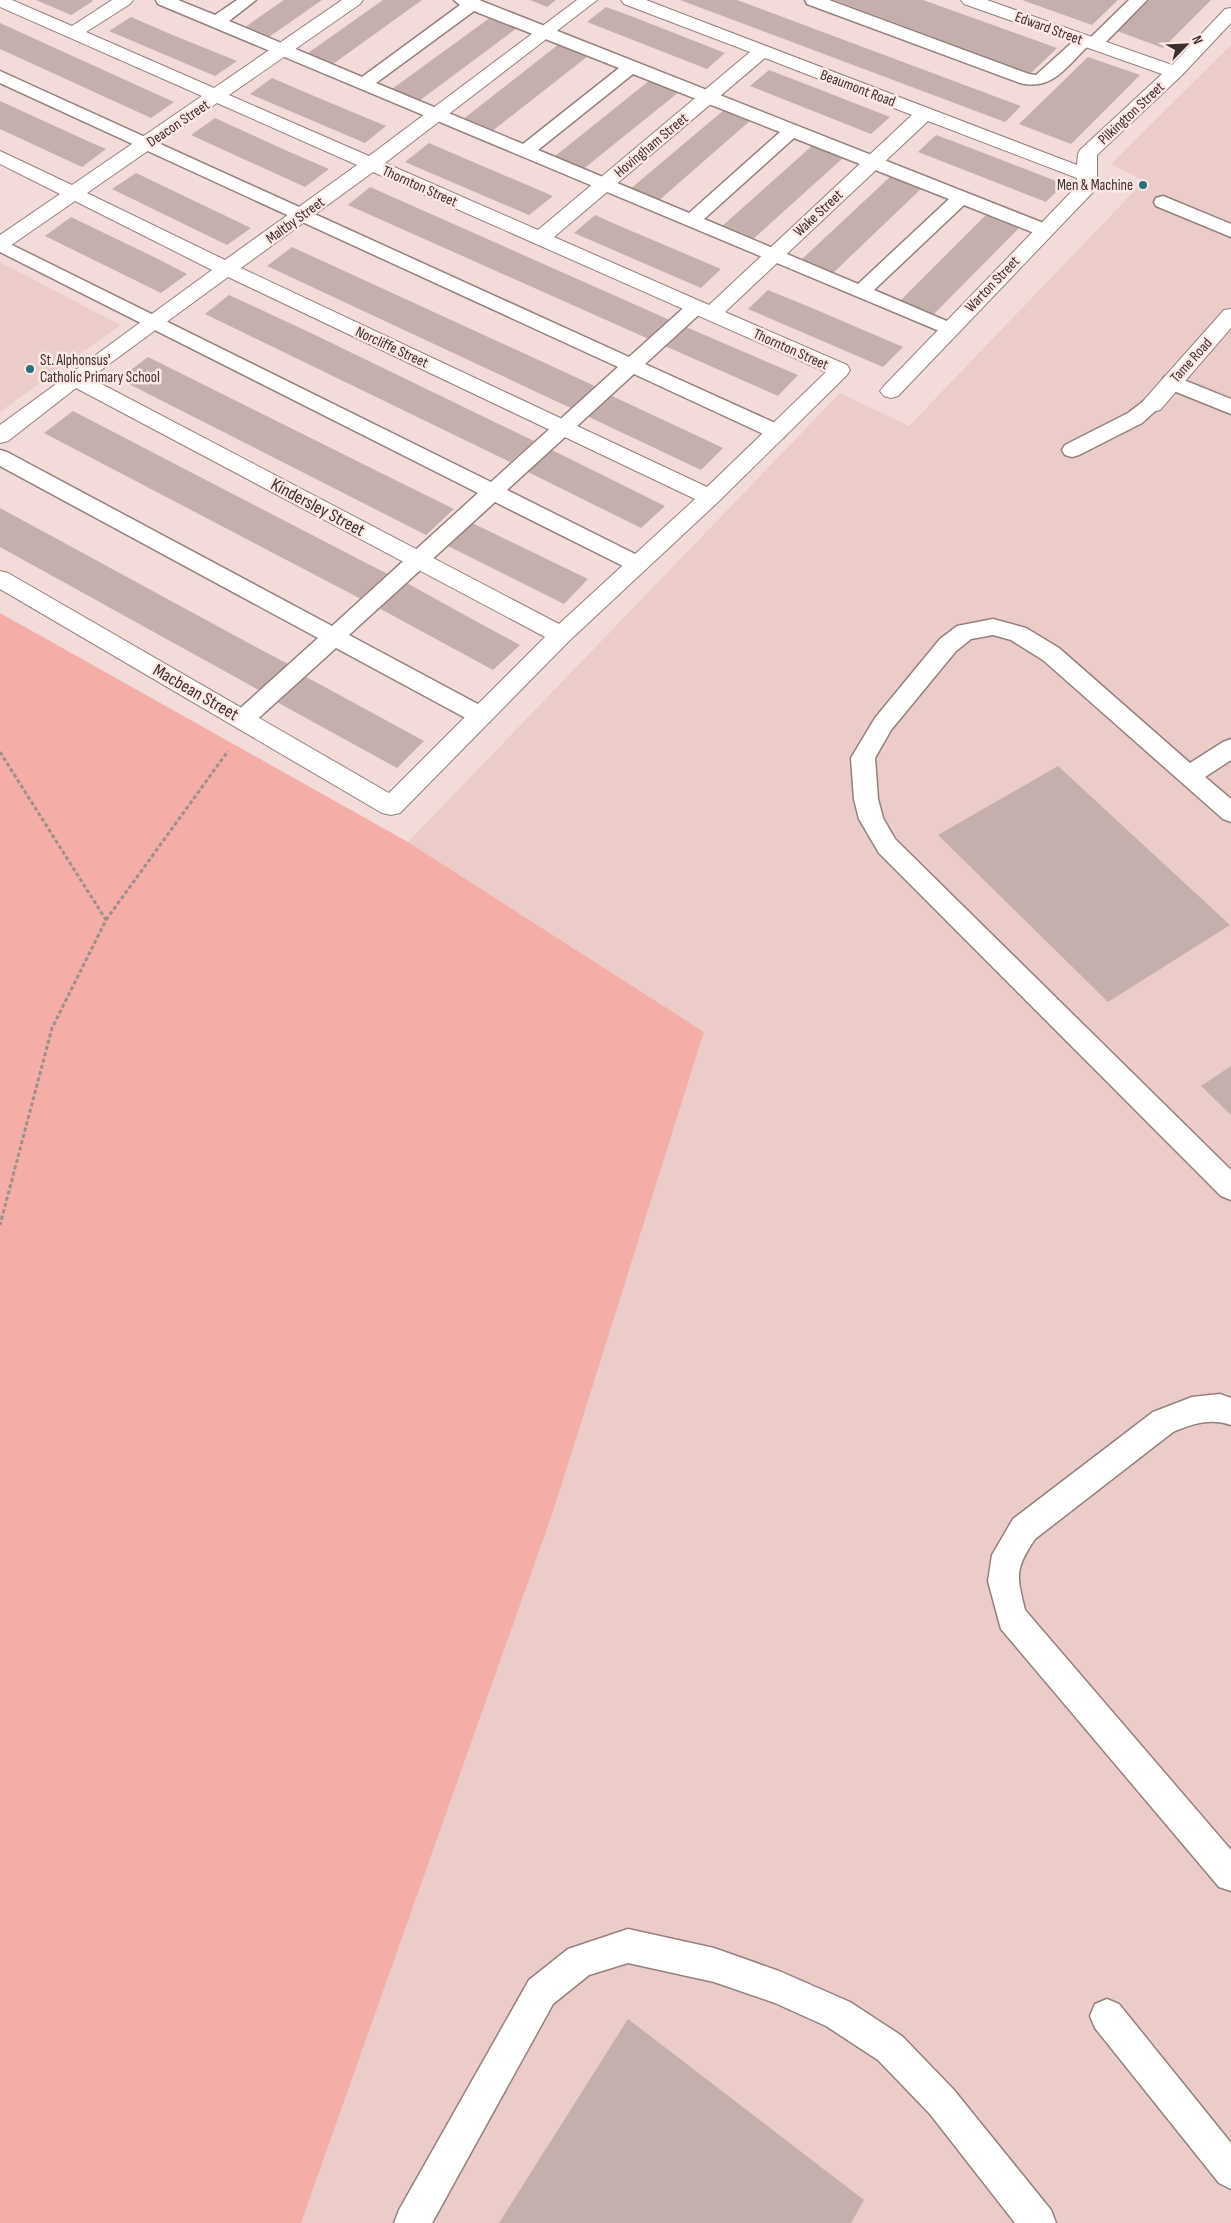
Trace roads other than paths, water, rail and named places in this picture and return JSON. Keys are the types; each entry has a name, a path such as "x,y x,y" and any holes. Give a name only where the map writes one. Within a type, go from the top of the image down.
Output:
{"street":[{"path":"73,33 124,0"},
{"name":"Deacon Street","path":"0,245 354,0"},
{"name":"Maltby Street","path":"0,436 75,379 371,164 588,0"},
{"name":"Beaumont Road","path":"630,0 1086,175"},
{"name":"Edward Street","path":"970,0 1175,72"},
{"name":"Thornton Street","path":"0,1 840,370 777,432"},
{"name":"Pilkington Street","path":"1086,175 1087,154 1175,72 1231,13"},
{"name":"Hovingham Street","path":"540,238 762,51"},
{"name":"Wake Street","path":"704,310 773,256 926,113"},
{"name":"Norcliffe Street","path":"0,157 227,269 710,497"},
{"name":"Warton Street","path":"892,391 949,329 1087,187 1086,175"},
{"name":"Tame Road","path":"1152,405 1231,315"},
{"name":"Kindersley Street","path":"75,379 561,635"},
{"path":"481,716 561,635 777,432"},
{"name":"Macbean Street","path":"0,579 391,806 481,716"}],"lane":[{"path":"164,0 949,329"},
{"path":"216,22 248,0"},
{"path":"813,0 1026,79 1037,80 1044,78 1139,0"},
{"path":"363,84 468,2 1044,230"},
{"path":"525,151 631,67"},
{"path":"0,76 777,432"},
{"path":"691,221 791,131"},
{"path":"861,292 961,198"},
{"path":"1164,202 1231,231"},
{"path":"0,245 152,323 638,564"},
{"path":"246,721 334,637 563,427 632,366 704,310"},
{"path":"1171,382 1231,407"},
{"path":"1072,450 1135,418 1152,405"},
{"path":"0,457 481,716"},
{"path":"1231,813 1051,654 1018,634 992,627 964,632 948,645 883,724 863,758 866,799 871,819 887,846 1231,1188"},
{"path":"1189,776 1231,748"},
{"path":"1231,1412 1220,1407 1192,1410 1163,1422 1024,1529 1007,1555 1003,1581 1012,1618 1231,1874"},
{"path":"412,2223 540,1992 580,1961 628,1946 714,1965 779,1988 838,2014 890,2048 942,2102 1038,2223"},
{"path":"1107,2016 1231,2171"}],"place":[{"name":"Men & Machine","path":"1143,185"},
{"name":"St. Alphonsus' Catholic Primary School","path":"30,369"}]}
